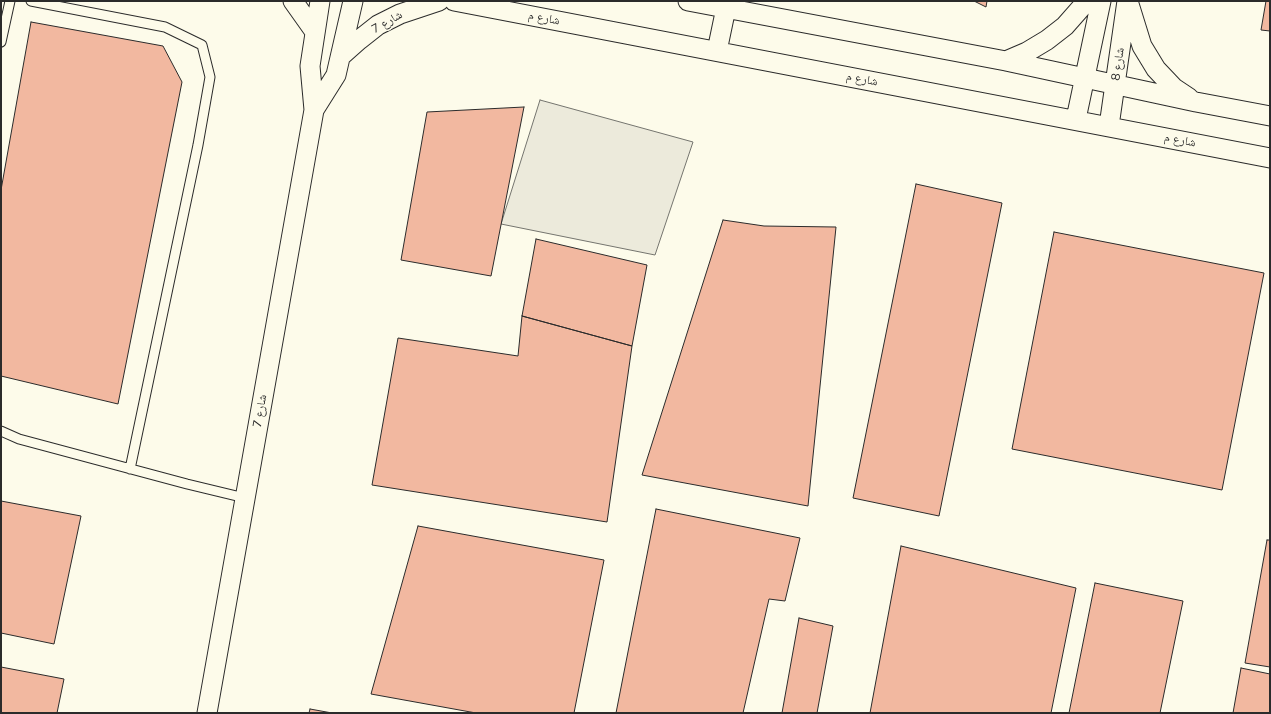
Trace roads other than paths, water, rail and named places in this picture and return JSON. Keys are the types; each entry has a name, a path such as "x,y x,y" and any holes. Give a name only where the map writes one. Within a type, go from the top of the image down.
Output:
{"street":[{"path":"293,1 315,32"},
{"name":"شارع 7","path":"207,713 314,110 310,66 320,1"},
{"name":"شارع 7","path":"314,110 336,76 353,1"},
{"name":"شارع 7","path":"341,56 358,40 378,25 400,14 439,1"},
{"name":"شارع م","path":"454,1 1270,158"},
{"path":"688,1 1006,61 1196,102 1270,116"},
{"path":"1006,61 1027,52 1047,40 1065,26 1087,1"},
{"path":"1076,120 1101,1"},
{"name":"شارع 8","path":"1109,126 1128,1"},
{"name":"شارع 8","path":"1128,1 1142,46 1156,69 1174,88 1196,102"},
{"path":"717,51 726,8"}],"lane":[{"path":"1,42 10,1"},
{"path":"31,1 165,27 202,45 210,77 198,145 130,469"},
{"path":"1,431 19,439 245,498"}]}
